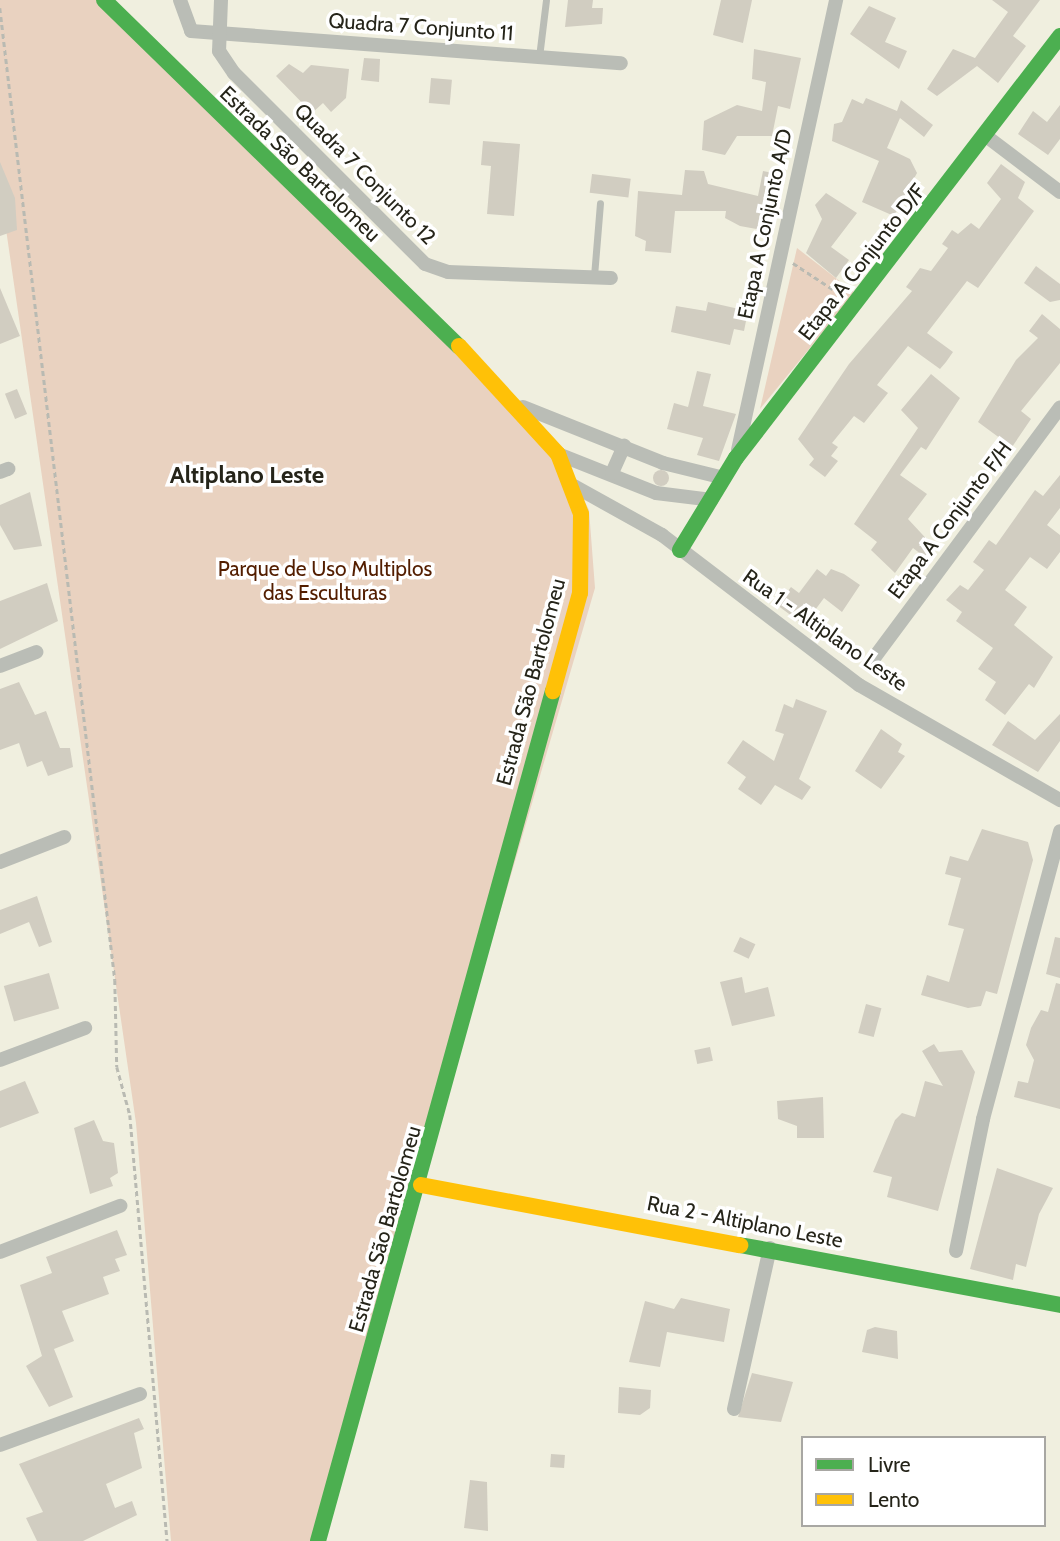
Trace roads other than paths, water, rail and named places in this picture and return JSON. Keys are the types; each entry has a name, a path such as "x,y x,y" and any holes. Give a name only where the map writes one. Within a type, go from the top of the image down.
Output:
{"street":[{"name":"Estrada São Bartolomeu","path":"104,0 519,405 556,450 574,486 584,533 580,593 481,942 421,1185 318,1541"},
{"name":"Quadra 7 Conjunto 11","path":"180,0 186,27 218,33 621,64"},
{"path":"218,33 221,0"},
{"name":"Etapa A Conjunto A/D","path":"736,458 836,0"},
{"name":"Quadra 7 Conjunto 12","path":"218,33 219,51 234,73 425,264 449,272 611,278"},
{"name":"Etapa A Conjunto D/F","path":"680,550 704,517 736,458 986,136 1060,36"},
{"path":"986,136 1060,191"},
{"path":"519,405 698,476 724,478"},
{"name":"Etapa A Conjunto F/H","path":"874,658 1060,408"},
{"path":"572,427 556,450 656,493 712,500"},
{"path":"612,473 624,446"},
{"name":"Rua 1 - Altiplano Leste","path":"574,486 625,509 859,685 1060,800"},
{"path":"0,666 36,652"},
{"path":"956,1251 983,1119 1060,831"},
{"path":"0,862 64,837"},
{"path":"0,1060 85,1028"},
{"name":"Rua 2 - Altiplano Leste","path":"421,1185 771,1248 1060,1305"},
{"path":"0,1252 120,1206"},
{"path":"734,1409 771,1248"},
{"path":"0,1445 140,1394"}],"lane":[{"path":"539,57 546,0"},
{"path":"594,276 600,203"}],"district":[{"name":"Altiplano Leste","path":"247,475"}],"park label":[{"name":"Parque de Uso Multiplos das Esculturas","path":"325,581"}]}
